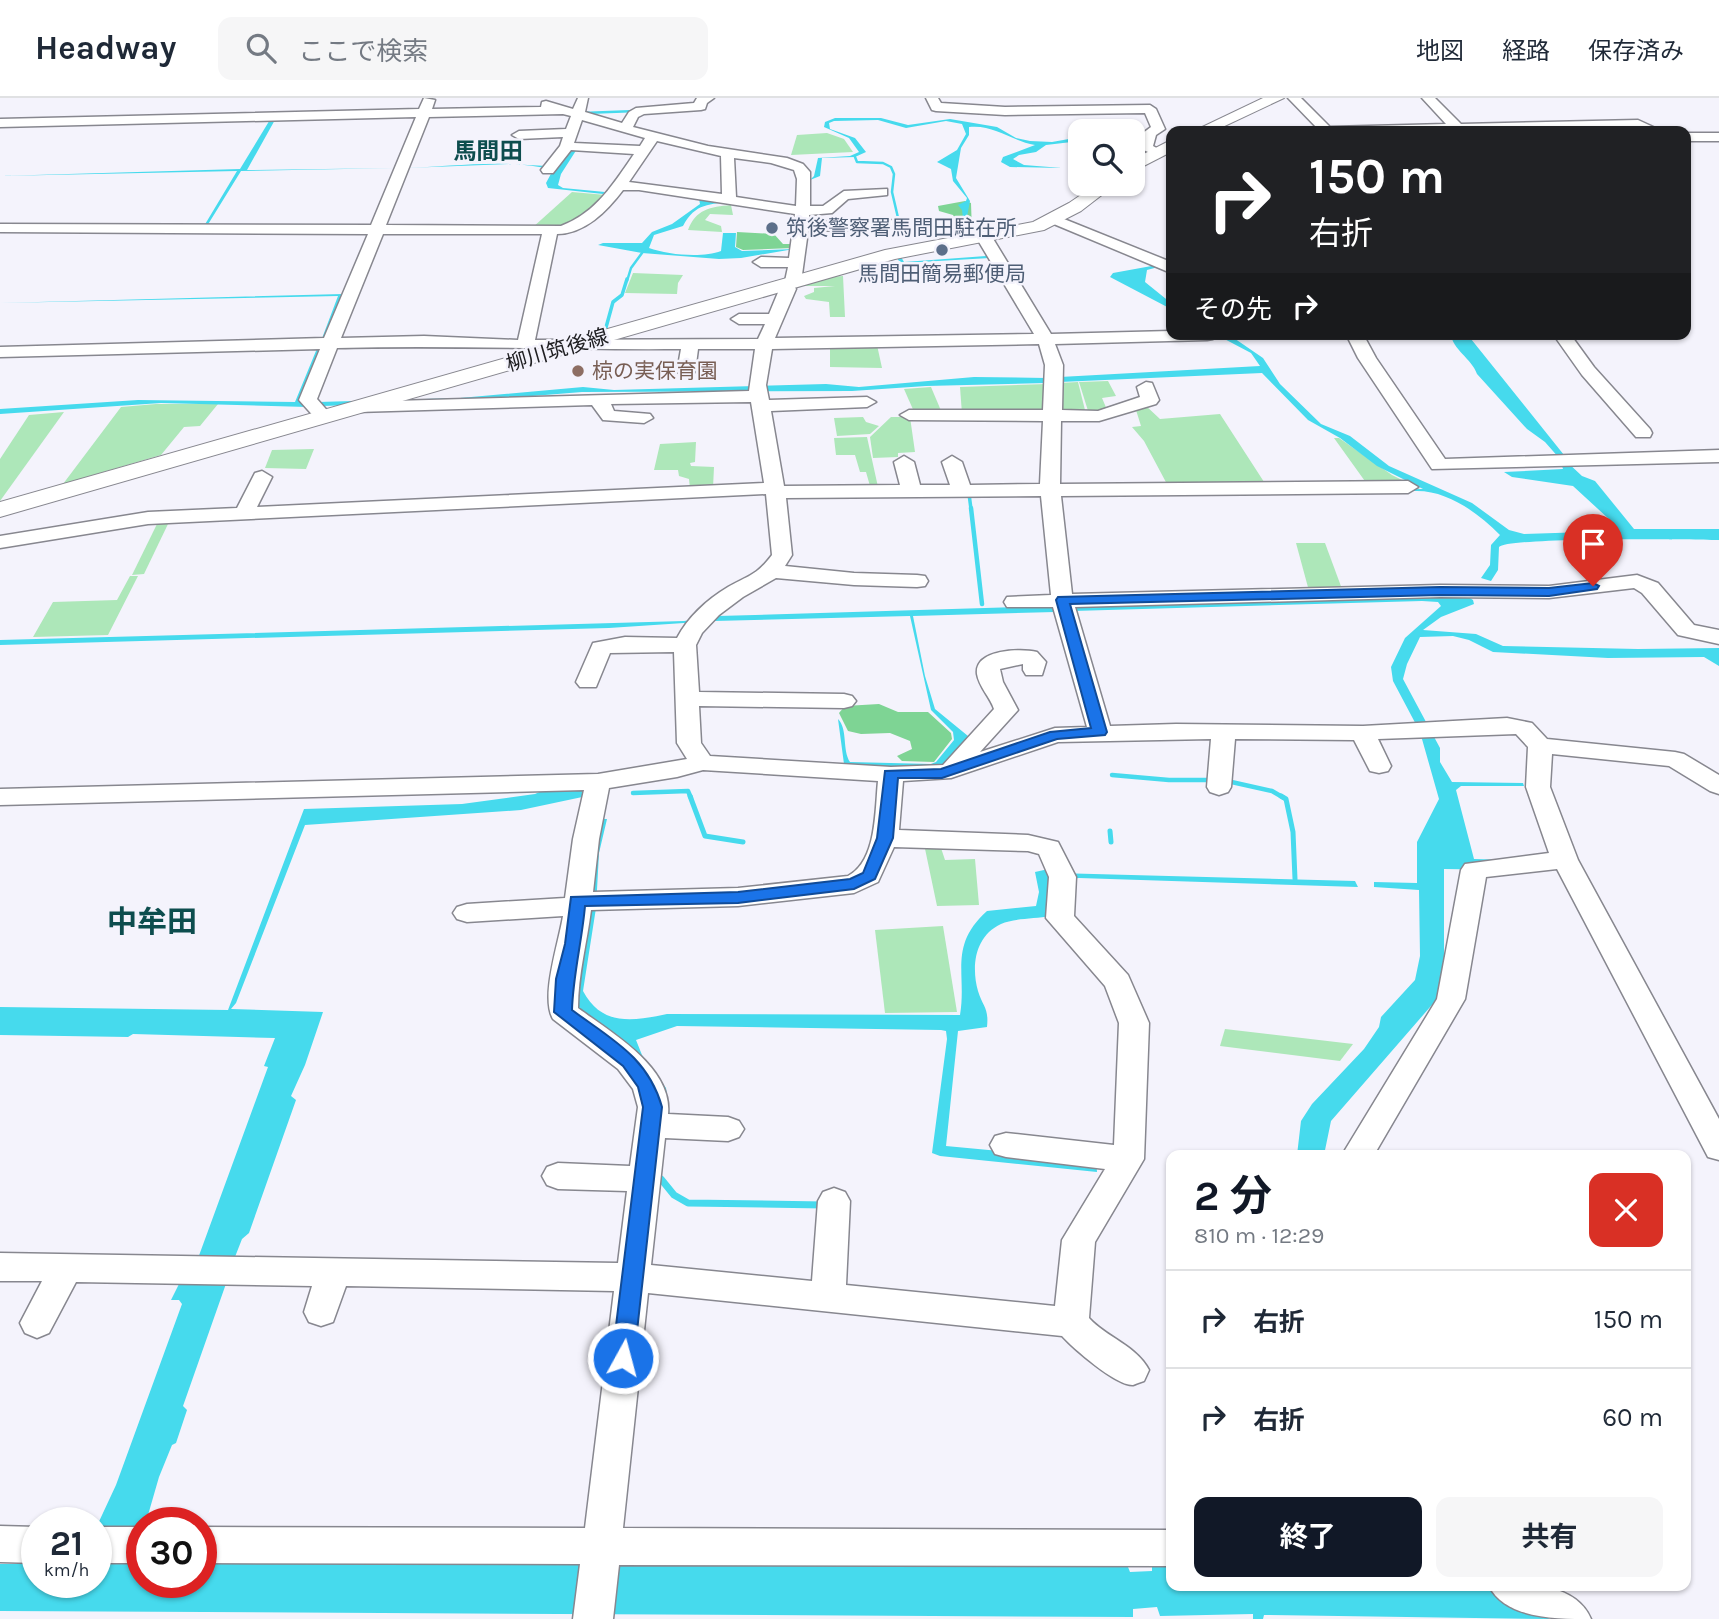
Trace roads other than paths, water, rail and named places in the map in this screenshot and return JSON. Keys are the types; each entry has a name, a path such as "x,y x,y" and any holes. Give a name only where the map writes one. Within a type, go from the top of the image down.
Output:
{"main road":[{"path":"1213,126 1276,98"},
{"path":"1145,159 1166,147"},
{"name":"柳川筑後線","path":"0,510 357,407 528,349 573,345 791,277 916,248 1038,226 1089,196"}],"street":[{"path":"323,416 308,400 429,98"},
{"path":"521,98 654,136 722,162 800,167 805,174 791,277 765,342 757,385 775,490 782,555 773,570 735,592 711,610 692,631 685,645 689,743 702,763"},
{"path":"548,170 569,139 570,112 584,98"},
{"path":"626,128 636,112 691,108 701,106 701,101 708,98"},
{"path":"932,98 936,107 1006,111 1150,109 1158,129 1150,133 1146,148 1166,147"},
{"path":"1294,98 1320,126"},
{"path":"1428,98 1455,126"},
{"path":"0,123 570,112"},
{"path":"1566,126 1643,126"},
{"path":"519,135 569,139 579,148 642,150"},
{"path":"0,228 550,230 574,227 587,220 654,136"},
{"path":"1691,137 1719,137"},
{"path":"722,162 729,200"},
{"path":"616,186 639,186 729,200 801,216 902,220 907,242 916,248"},
{"path":"801,216 828,211 837,206 844,195 882,192"},
{"path":"1054,219 1166,266"},
{"path":"0,352 424,341 528,349 550,230"},
{"path":"984,237 1045,338 1054,365 1050,489 1062,600 1100,732"},
{"path":"761,262 791,277"},
{"path":"739,318 776,319"},
{"path":"573,345 1166,336"},
{"path":"1358,340 1439,465 1719,456"},
{"path":"1565,340 1643,433"},
{"path":"826,342 827,366"},
{"path":"687,372 690,343"},
{"path":"618,365 621,344"},
{"path":"909,415 1108,415 1150,400 1146,387"},
{"path":"603,400 604,412 609,416 644,418"},
{"path":"357,407 603,400 867,402"},
{"path":"904,462 911,490"},
{"path":"952,462 962,490"},
{"path":"244,513 262,477"},
{"path":"0,542 148,518 775,490 1408,487"},
{"path":"0,525 69,521 79,528"},
{"path":"773,570 854,579 917,581"},
{"path":"1015,602 1440,591 1549,592 1637,581 1650,588 1686,630 1719,637"},
{"path":"588,682 601,648 609,645 685,645"},
{"path":"956,769 955,764 1006,710 1003,698 989,681 989,664 1013,657 1029,657 1035,662 1034,670"},
{"path":"688,699 844,701"},
{"path":"0,797 598,782 677,770 702,763 891,774 942,774 1055,735 1100,732 1363,733 1507,725 1524,728 1540,746 1675,759 1719,786"},
{"path":"1219,787 1223,733"},
{"path":"1363,733 1379,765"},
{"path":"1540,746 1538,787 1564,860 1719,1148"},
{"path":"467,913 577,903 738,897 854,884 869,876 885,838 891,774"},
{"path":"594,1617 653,1107 647,1086 629,1061 563,1012 564,979 573,944 586,839 598,782"},
{"path":"885,838 1028,843 1049,849 1066,881 1060,918 1118,982 1134,1023 1128,1159 1079,1240 1071,1322"},
{"path":"1361,1150 1451,999 1474,870 1564,860"},
{"path":"649,1125 727,1129"},
{"path":"1006,1146 1128,1159"},
{"path":"558,1176 644,1179"},
{"path":"831,1298 828,1278 834,1201"},
{"path":"0,1267 633,1277 1071,1322 1085,1338 1131,1370"},
{"path":"37,1323 66,1268"},
{"path":"321,1312 333,1272"},
{"path":"0,1544 21,1545"},
{"path":"217,1545 601,1553 1166,1548"},
{"path":"1518,1591 1571,1619"}],"water":[{"path":"271,118 276,118 247,170 396,168 241,171 207,226 204,226 237,171 0,176 240,169"},
{"path":"835,118 881,118 908,125 950,119 997,127 1016,138 1030,141 1068,139 1068,142 1046,145 1036,152 1013,159 1024,165 1062,168 1010,167 1001,162 1003,157 1035,145 994,130 969,127 969,135 961,148 956,178 970,201 966,222 969,235 981,241 990,258 903,263 898,260 897,250 904,262 986,256 979,242 965,236 962,210 958,205 967,198 953,181 951,169 937,162 957,150 966,134 962,124 946,121 906,128 878,120 834,121 829,123 830,129 855,138 866,152 855,157 822,158 820,176 810,180 814,176 818,158 850,156 859,152 849,138 824,127 825,122"},
{"path":"577,149 561,174 558,185 563,188 605,192 603,194 548,188 546,183 553,170 518,164 547,166 569,150"},
{"path":"480,164 507,164 406,168"},
{"path":"637,187 733,202 710,204 698,209 683,226 654,235 649,248 685,255 714,253 721,251 723,233 736,233 735,247 742,251 794,249 719,259 642,253 598,245 642,243 652,232 672,224 700,204 699,199 632,188 618,189"},
{"path":"1162,266 1147,270 1145,282 1166,299 1166,306 1110,277 1113,273"},
{"path":"343,294 324,341 321,341 338,296 0,303"},
{"path":"1226,340 1237,340 1263,358 1280,384 1321,424 1350,436 1389,466 1472,503 1509,530 1524,534 1617,531 1610,520 1573,486 1512,477 1504,472 1563,469 1561,463 1567,462 1582,476 1595,481 1634,529 1719,529 1719,540 1602,539 1510,544 1499,547 1498,570 1491,581 1481,578 1490,565 1491,545 1500,535 1460,504 1425,491 1057,494 1423,489 1377,466 1340,438 1308,420 1262,373 1060,382 1060,377 1260,366 1251,353"},
{"path":"1453,340 1472,340 1564,455 1560,459 1545,442 1527,429 1477,374"},
{"path":"318,346 321,347 300,401 307,407 161,403 0,414 0,409 138,400 295,402"},
{"path":"974,377 1046,378 1046,383 852,391 582,392 469,401 323,406 318,402 460,398 583,387 614,390 826,384 859,387"},
{"path":"1463,594 1473,600 1474,604 1441,617 1423,630 1476,634 1503,646 1719,648 1719,666 1704,657 1608,658 1493,652 1469,640 1453,636 1420,637 1403,679 1440,748 1440,762 1452,782 1523,783 1524,786 1461,786 1456,790 1474,859 1512,860 1513,870 1444,869 1444,991 1331,1121 1325,1150 1298,1150 1301,1121 1312,1104 1364,1049 1379,1027 1381,1017 1415,980 1420,956 1419,890 1374,887 1374,882 1417,883 1417,842 1439,799 1420,732 1393,681 1391,667 1405,638 1441,606 1438,602 1422,601 1073,611 1071,606"},
{"path":"1055,606 1055,612 913,616 925,676 935,709 968,736 949,766 917,770 844,764 838,719 843,728 850,762 931,764 936,762 954,740 953,732 931,710 910,616 714,621 609,628 0,645 0,640 684,621 718,616"},
{"path":"546,789 580,789 587,796 521,810 305,825 236,1003 231,1009 323,1012 291,1096 296,1100 249,1233 242,1239 233,1262 197,1261 268,1067 264,1066 275,1038 133,1034 128,1037 0,1035 0,1007 228,1010 304,809 462,804 535,794"},
{"path":"600,819 607,819 599,853 596,908 583,991 600,1011 620,1019 667,1014 960,1015 961,961 967,936 987,911 1036,906 1039,892 1035,872 1053,868 1056,873 1355,881 1358,887 1079,878 1060,880 1050,916 1006,922 985,936 977,953 975,972 978,991 986,1011 987,1027 958,1031 946,1146 1096,1160 1097,1172 932,1153 947,1039 946,1031 941,1030 677,1026 636,1040 642,1055 666,1088 670,1117 572,1003"},
{"path":"228,1278 183,1406 187,1410 176,1443 172,1445 159,1477 150,1507 126,1507 126,1528 112,1528 112,1507 106,1507 182,1304 179,1300 171,1300 179,1284"},
{"path":"112,1556 119,1556 118,1564 126,1564 126,1598 217,1598 217,1564 1126,1562 1130,1572 1152,1571 1152,1565 1166,1565 1166,1591 1500,1591 1550,1619 1264,1615 1263,1619 1253,1619 1253,1614 1160,1616 1157,1607 1133,1609 1133,1617 0,1611 0,1564 21,1564 21,1598 112,1598"}],"waterway":[{"path":"583,113 636,111"},
{"path":"855,157 857,162 883,163 891,167 894,174 892,192 899,222"},
{"path":"627,281 631,268 642,253"},
{"path":"605,331 613,302 622,295 627,279"},
{"path":"969,494 971,509"},
{"path":"971,508 982,604"},
{"path":"1112,775 1169,780 1214,780"},
{"path":"1227,781 1272,791 1284,798"},
{"path":"633,793 688,791 691,798"},
{"path":"690,796 705,836 743,842"},
{"path":"1281,796 1286,799 1293,832 1295,879"},
{"path":"1110,831 1111,842"},
{"path":"661,1179 674,1195 688,1203 824,1205"}],"place":[{"name":"筑後警察署馬間田駐在所","path":"772,228"},
{"name":"馬間田簡易郵便局","path":"942,250"},
{"name":"椋の実保育園","path":"578,371"}],"district":[{"name":"馬間田","path":"488,151"},
{"name":"中牟田","path":"152,922"}]}
